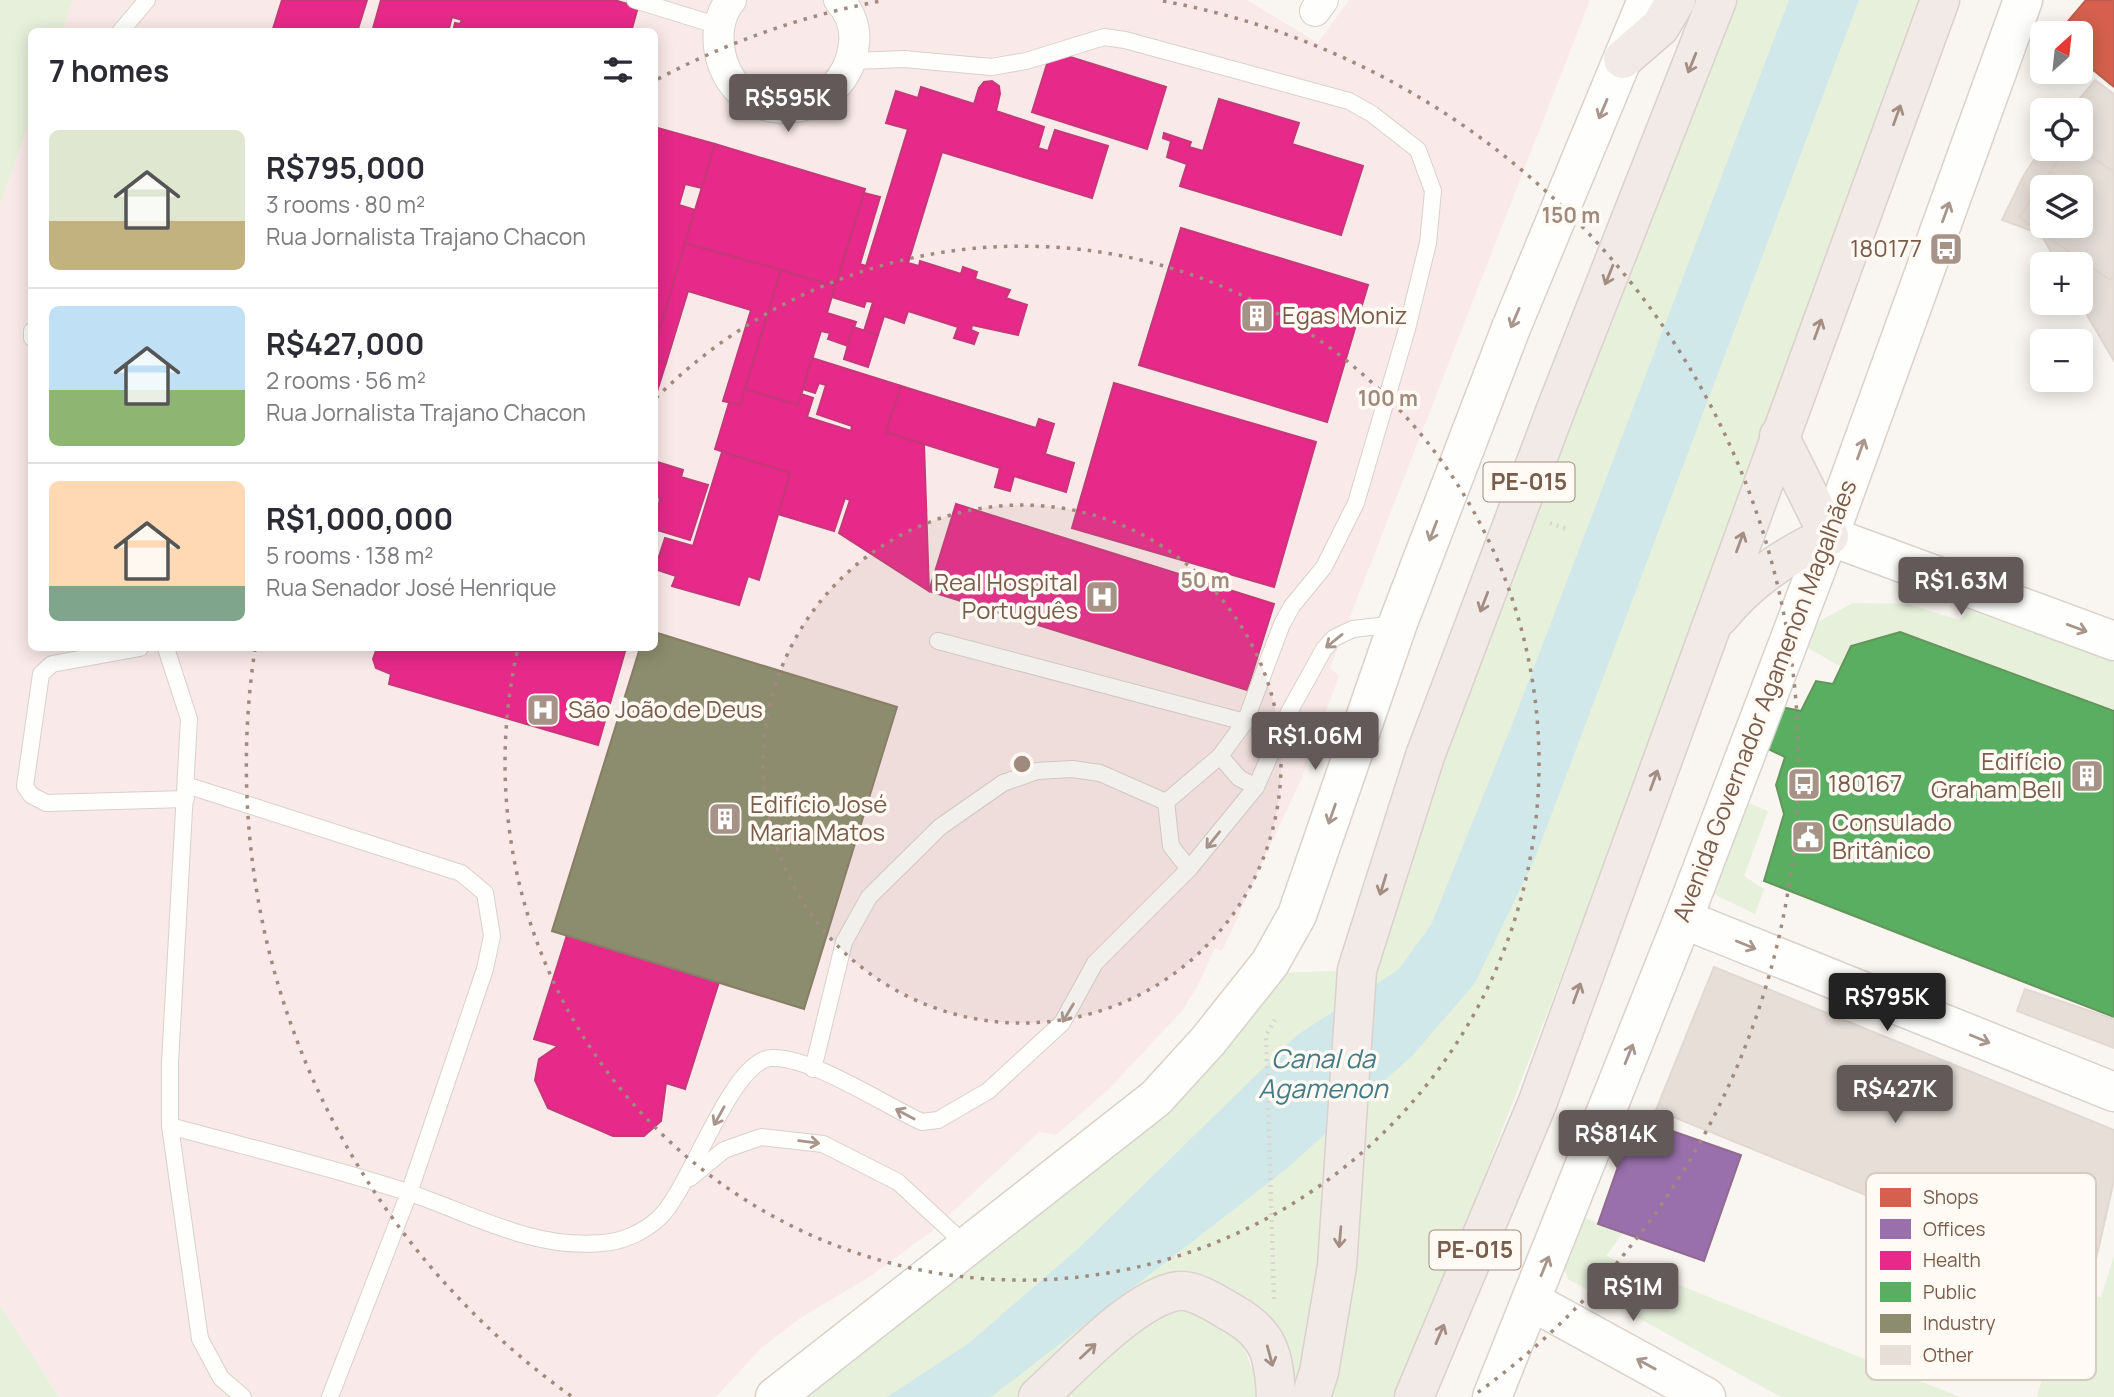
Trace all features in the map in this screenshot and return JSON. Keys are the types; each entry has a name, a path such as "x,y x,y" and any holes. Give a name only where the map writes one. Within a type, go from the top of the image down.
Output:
{"highway":[{"path":"1623,59 1660,27 1675,0"},
{"name":"PE-015","path":"1311,1397 1319,1372 1337,1266 1346,1169 1357,970 1424,756 1558,404 1717,0"},
{"name":"PE-015","path":"1414,1397 1536,1104 1940,0"},
{"path":"1708,629 1749,584 1788,555 1829,536 1779,436"},
{"path":"1038,1397 1119,1323 1151,1302 1180,1291 1210,1300 1248,1322 1261,1334 1270,1351 1276,1397"}],"main road":[{"path":"775,1397 969,1248 1156,1098 1208,1041 1270,963 1297,915 1398,624 1511,328 1647,0"},
{"name":"Avenida Governador Agamenon Magalhães","path":"1492,1397 1683,919 1829,536 2023,0"},
{"path":"1829,536 2114,641"},
{"path":"1683,919 2114,1092"},
{"path":"1531,1301 1706,1397"}],"street":[{"path":"725,13 718,49 725,72 739,90 758,102 781,109 804,107 825,97 842,81 852,61 855,35 848,9 839,0"}],"lane":[{"path":"123,28 147,0"},
{"path":"635,0 725,13"},
{"path":"852,61 904,59 991,67 1027,61 1104,37 1125,40 1349,101 1372,114 1418,150 1433,191 1428,243 1376,444 1356,503 1325,567 1292,606 1282,624 1245,722 1220,756 1166,802"},
{"path":"170,1126 409,1193 540,1241 601,1244 627,1239 660,1218 682,1184 728,1099 755,1063 779,1058 813,1069 922,1122 938,1120 988,1091 1062,1023 1095,963 1189,869 1256,788 1289,712 1324,649 1334,638 1353,629 1398,624"},
{"path":"938,641 1245,722"},
{"path":"124,651 52,664 41,674 25,786 31,795 46,803 186,792 461,873 485,893 492,936 485,969 409,1193 330,1397"},
{"path":"167,651 189,719 170,1063 170,1126 200,1339 221,1378 243,1397"},
{"path":"1220,756 1239,778 1256,788"},
{"path":"813,1069 844,942 869,897 940,827 1003,783 1037,771 1072,769 1100,773 1166,802"},
{"path":"1166,802 1171,846 1189,869"},
{"path":"682,1184 724,1150 761,1137 823,1144 898,1182 969,1248"}],"path":[{"path":"1266,1035 1275,1304"}],"shaded area":[{"path":"73,0 1247,0 1318,43 1349,0 1590,0 1330,668 1339,676 1302,777 1222,951 1215,948 1196,989 1181,1012 1109,1089 1056,1135 1039,1132 932,1231 869,1277 800,1318 761,1348 716,1397 59,1397 0,1305 0,205 28,126 28,651 658,651 658,28 63,28"}],"green space":[{"path":"0,0 73,0 63,28 28,28 28,126 0,205"},
{"path":"1717,0 1938,0 1399,1397 1268,1397 1249,1333 1168,1300 1050,1397 775,1397 1279,973 1357,970"},
{"path":"1853,603 1908,604 1959,620 1969,610 2114,661 2114,711 1900,632 1851,646 1841,667 1803,645 1814,624"},
{"path":"1748,803 1768,811 1744,876 1764,889 1755,914 1713,894"},
{"path":"1581,1216 1623,1233 1606,1256 1866,1360 1866,1380 1917,1380 1960,1397 1781,1397 1568,1279 1561,1259"},
{"path":"2114,1256 2114,1397 2037,1397 2042,1380 2096,1380 2096,1296 2101,1297"},
{"path":"0,1305 59,1397 0,1397"},
{"path":"1179,1305 1239,1334 1257,1382 1256,1397 1054,1397 1147,1320"}],"water":[{"name":"Canal da Agamenon","path":"1789,0 1859,0 1535,858 1475,983 1413,1055 1285,1170 991,1397 887,1397 969,1343 1080,1247 1297,1035 1398,970 1431,925 1513,722"}],"building: Shops":[{"path":"2086,0 2114,0 2114,87 2093,70 2093,21 2068,21"},
{"path":"1823,690 1916,728 1876,827 1783,789"},
{"name":"Edifício Graham Bell","path":"2016,717 2114,754 2114,799 2002,752"}],"building: Offices":[{"path":"1635,1118 1741,1155 1704,1261 1598,1224"}],"building: Health":[{"path":"282,0 367,0 358,28 273,28"},
{"path":"381,0 614,0 638,7 632,28 454,28 455,23 460,24 462,20 452,17 449,28 373,28"},
{"path":"1051,51 1166,87 1147,149 1032,112"},
{"path":"992,81 999,86 996,111 1044,127 1038,148 1048,151 1055,130 1108,146 1092,198 942,152 908,263 919,266 920,261 961,274 963,267 977,272 975,279 1010,290 1006,298 1027,305 1018,335 972,325 971,330 978,333 974,344 954,338 958,327 908,311 904,323 884,316 878,335 864,331 873,302 866,301 864,307 832,297 864,193 880,197 860,264 866,266 908,129 886,123 896,91 918,98 921,87 974,104 979,88 984,82"},
{"path":"1219,99 1299,123 1292,144 1363,166 1341,235 1180,186 1187,164 1167,157 1171,141 1163,138 1164,133 1191,142 1189,147 1203,151"},
{"path":"658,128 715,144 702,188 685,184 679,205 695,210 658,336"},
{"path":"715,144 865,189 835,286 685,243"},
{"name":"Egas Moniz","path":"1181,228 1368,285 1327,422 1139,365"},
{"path":"685,243 781,270 740,405 723,401 751,310 688,291 666,363 658,361 658,336"},
{"path":"781,270 835,286 827,313 856,322 848,346 828,339 830,333 821,331 798,405 745,389"},
{"path":"853,327 878,335 868,367 844,359"},
{"path":"812,358 901,386 886,432 924,444 929,591 839,533 850,500 845,498 834,531 778,514 790,473 715,449 729,403 740,405 745,389 798,405 801,394 813,398 807,417 851,431 852,426 817,414 826,385 819,383 815,393 803,389"},
{"path":"658,361 666,363 658,388"},
{"name":"Real Hospital Português","path":"1114,383 1316,442 1274,587 1072,528"},
{"path":"901,386 1036,428 1039,419 1054,424 1045,454 1074,463 1066,492 1014,476 1010,491 995,487 1000,468 886,432"},
{"path":"722,452 790,473 759,580 748,576 739,605 672,586 676,576 658,570 658,560 665,538 693,546"},
{"path":"658,462 683,470 681,477 708,485 690,540 658,530"},
{"name":"Real Hospital Português","path":"956,504 1274,604 1247,690 929,591"},
{"name":"São João de Deus","path":"376,651 625,651 598,745 389,684 391,674 376,668 373,659"},
{"path":"567,935 719,982 685,1089 666,1083 661,1121 644,1136 613,1136 548,1108 535,1080 539,1059 558,1046 534,1039"}],"building: Public":[{"path":"1900,632 2114,711 2114,1017 1764,881 1784,814 1776,785 1785,757 1766,748 1781,707 1801,711 1816,681 1833,684 1851,646"}],"building: Industry":[{"name":"Edifício José Maria Matos","path":"658,633 897,707 804,1009 552,931 639,651 658,651"}],"building: Other":[{"path":"2095,80 2114,94 2114,361 2087,315 2093,315 2093,252 2051,252 2043,238 2093,238 2093,175 2030,175 2030,230 2002,220 2033,161 2093,161 2093,98 2080,98"},
{"path":"2093,158 2114,172 2114,275 2110,280 2093,268 2093,252 2070,252 2049,238 2093,238 2093,175 2048,175 2058,161 2093,161"},
{"path":"2030,201 2030,225 2019,217"},
{"path":"1714,967 2114,1130 2114,1180 2096,1260 2096,1173 1866,1173 1866,1195 1656,1110"},
{"path":"2025,989 2114,1019 2114,1048 2017,1011"}],"place":[{"name":"180177","path":"1946,249"},
{"name":"Egas Moniz","path":"1257,316"},
{"name":"Real Hospital Português","path":"1102,597"},
{"name":"São João de Deus","path":"543,710"},
{"name":"Edifício Graham Bell","path":"2087,776"},
{"name":"180167","path":"1804,784"},
{"name":"Edifício José Maria Matos","path":"725,819"},
{"name":"Consulado Britânico","path":"1808,837"}]}
